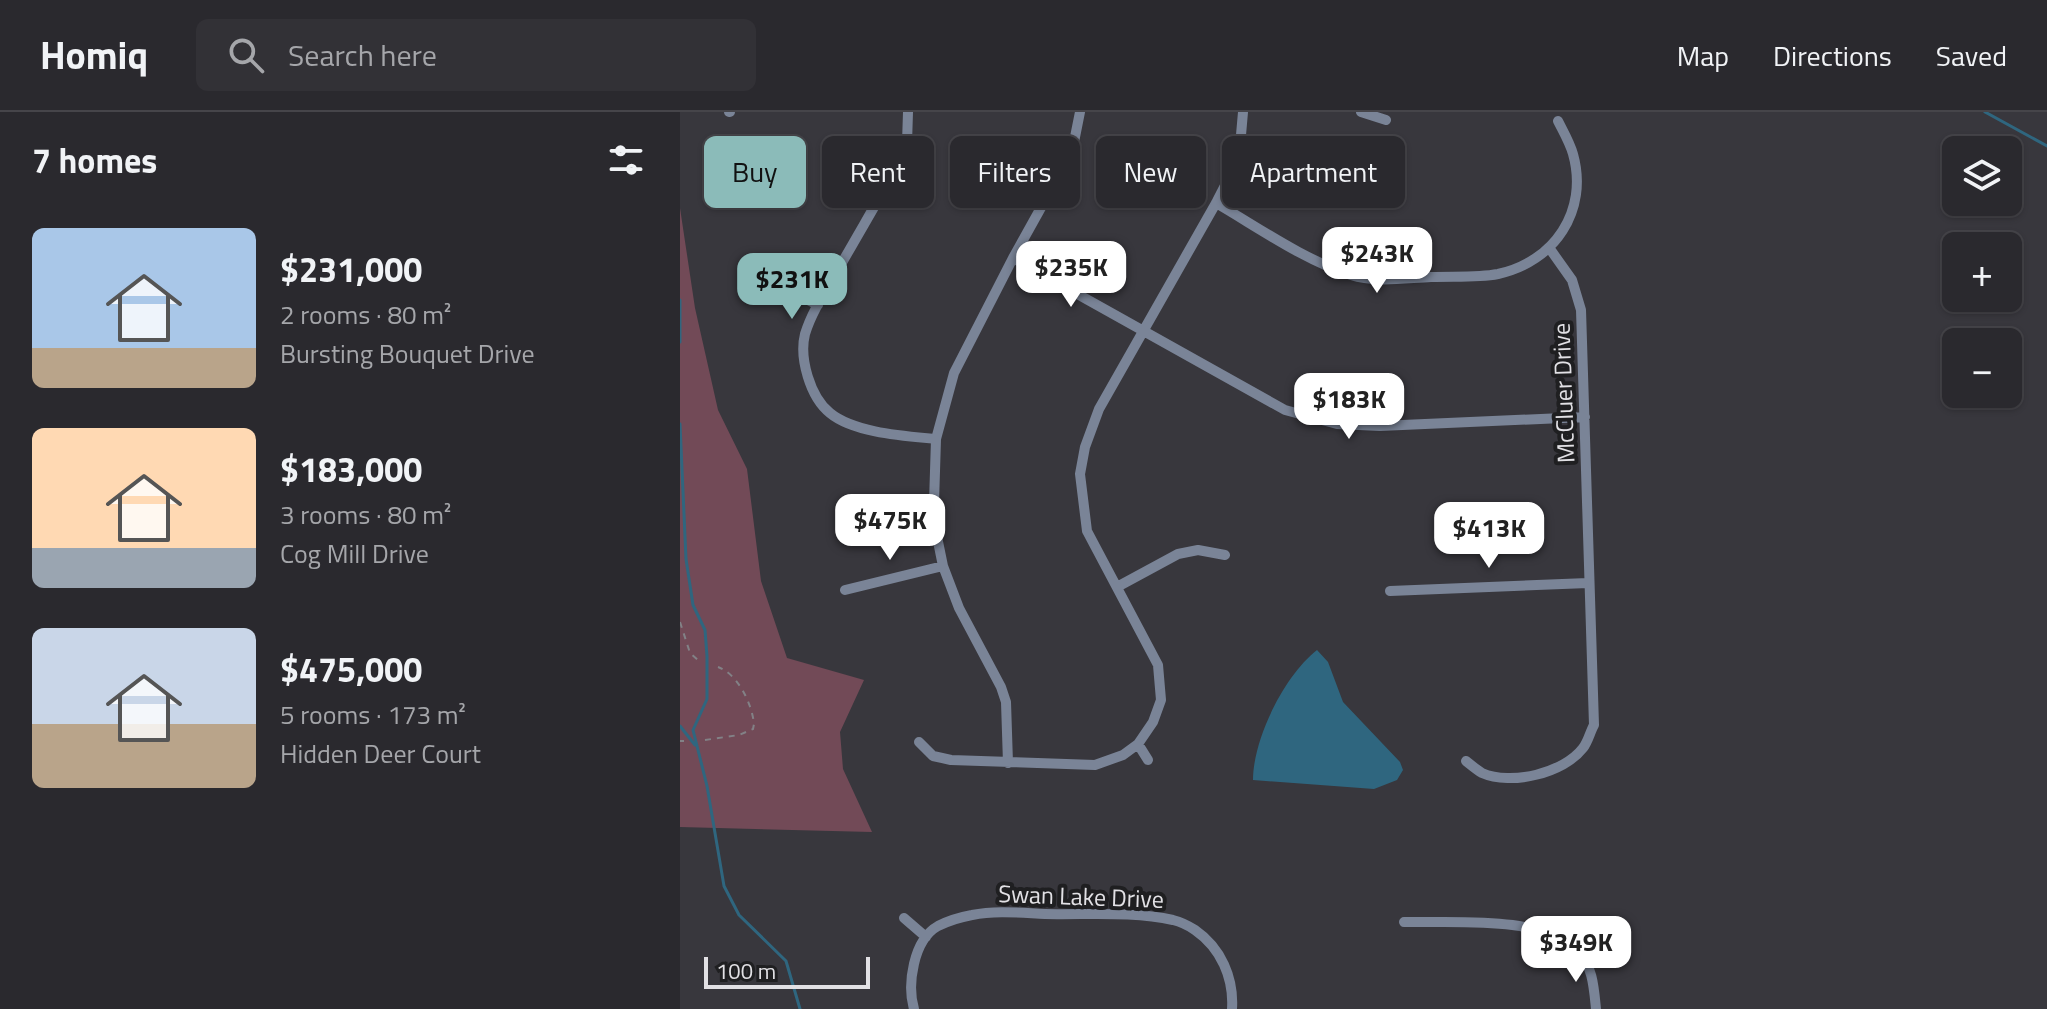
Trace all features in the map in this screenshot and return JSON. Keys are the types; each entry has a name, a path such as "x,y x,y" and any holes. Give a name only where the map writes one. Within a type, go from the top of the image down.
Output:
{"street":[{"path":"908,112 907,143 903,156 818,305 805,334 803,354 809,380 829,412 876,430 936,439"},
{"path":"1008,763 1006,702 959,608 943,566 934,515 936,439 954,373 1072,152 1080,112"},
{"path":"919,742 933,756 951,760 1095,765 1123,755 1138,744 1153,722 1161,700 1158,665 1087,531 1080,474 1085,447 1099,409 1239,158 1243,112"},
{"path":"1361,112 1386,120"},
{"path":"1216,203 1322,263 1355,277 1387,279 1496,274 1522,267 1550,249 1570,219 1577,181 1573,154 1558,121"},
{"name":"McCluer Drive","path":"1466,761 1482,773 1502,777 1532,776 1561,768 1583,748 1594,725 1581,310 1572,280 1550,249"},
{"path":"1013,258 1285,410 1337,424 1380,426 1585,417"},
{"path":"779,285 818,305"},
{"path":"1117,587 1178,554 1198,550 1225,555"},
{"path":"845,590 943,566"},
{"path":"1390,591 1588,583"},
{"path":"1138,744 1148,760"},
{"name":"Swan Lake Drive","path":"926,937 935,927 973,914 1133,916 1175,920 1193,928 1220,954 1233,996 1232,1009"},
{"path":"904,918 926,937 915,959 911,998 914,1009"},
{"path":"1404,922 1526,926 1552,932 1580,952 1594,982 1596,1009"},
{"path":"1580,952 1599,936"}],"path":[{"path":"680,622 690,653 699,661"},
{"path":"705,740 739,735 753,729 754,724 747,702 732,674 718,667"}],"shaded area":[{"path":"680,208 695,308 718,410 747,469 761,581 787,658 864,680 840,732 843,769 872,832 680,827"}],"water":[{"path":"1317,650 1328,662 1343,702 1400,762 1403,770 1397,780 1374,789 1253,780 1258,746 1273,709 1293,676"}],"waterway":[{"path":"1985,112 2047,146"},
{"path":"680,300 680,342"},
{"path":"680,424 686,559 693,605 705,630 707,656 707,699 693,730 707,786 724,886 739,915 786,961 800,1009"},
{"path":"680,726 695,745"}]}
